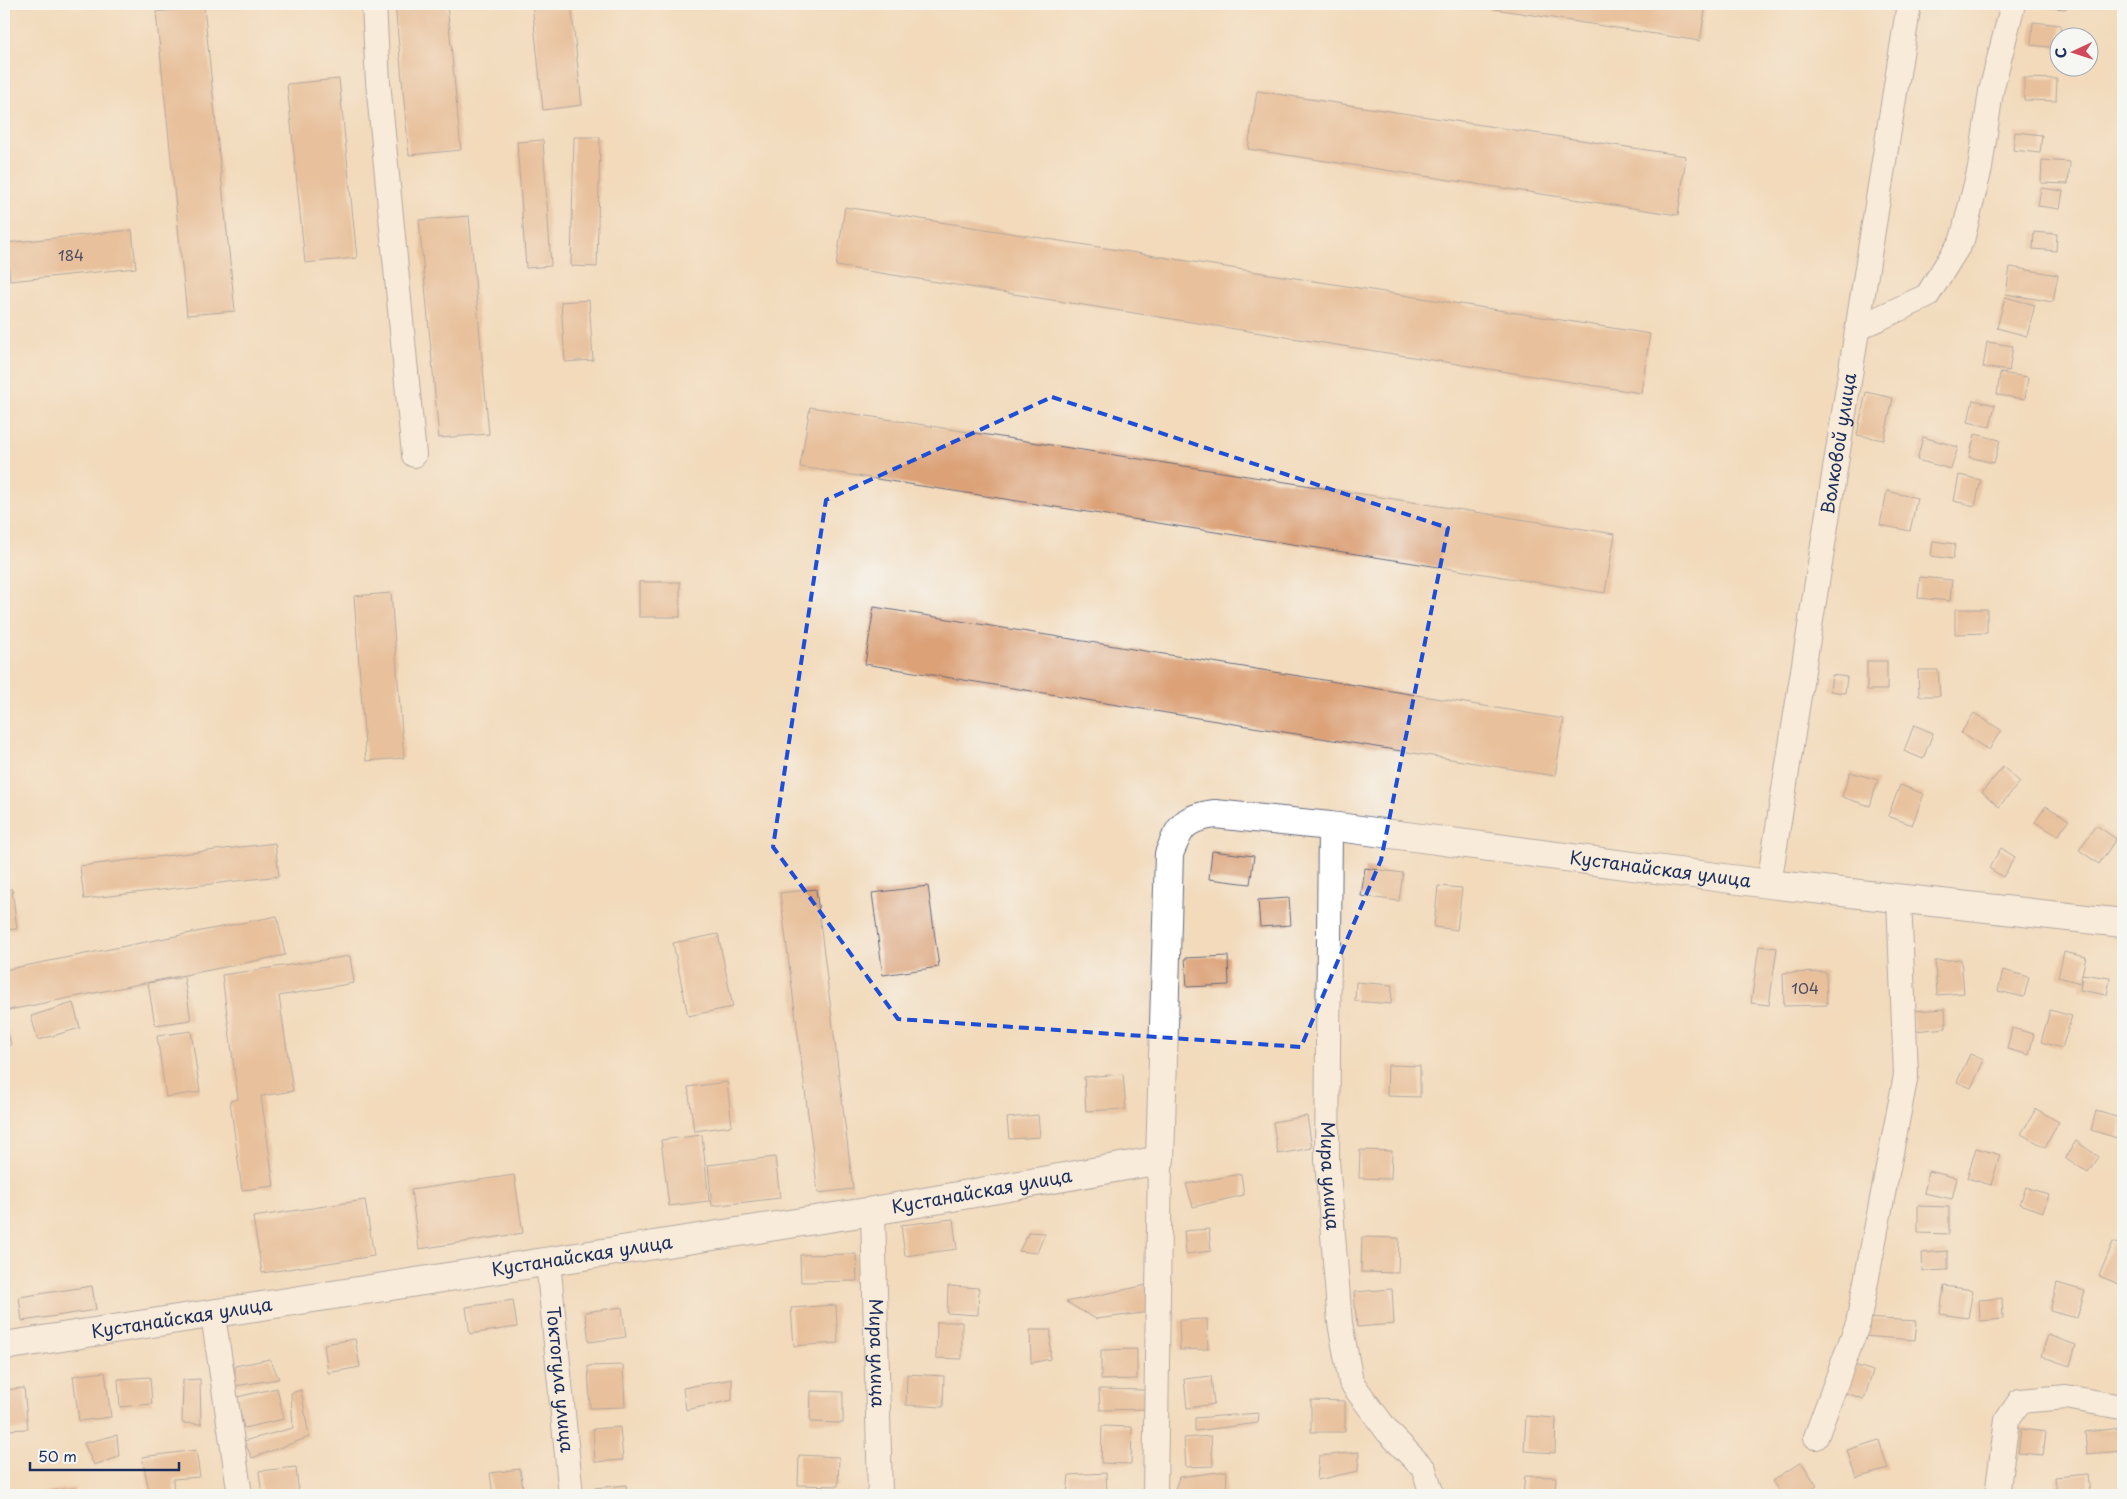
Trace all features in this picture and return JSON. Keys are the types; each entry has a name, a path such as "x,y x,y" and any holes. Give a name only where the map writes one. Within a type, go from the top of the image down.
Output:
{"street":[{"path":"374,4 378,82 414,455"},
{"name":"Волковой улица","path":"1769,884 1909,4"},
{"path":"1858,328 1927,296 1962,240 1980,168 1991,91 2013,4"},
{"name":"Кустанайская улица","path":"4,1346 873,1211 1160,1160 1169,854 1178,830 1187,821 1199,816 1215,814 1330,826 1769,884 2123,923"},
{"name":"Мира улица","path":"1330,826 1327,1160 1340,1323 1351,1382 1388,1432 1424,1469 1432,1495"},
{"path":"1816,1437 1858,1322 1906,1075 1899,899"},
{"path":"1155,1495 1160,1160"},
{"name":"Мира улица","path":"873,1211 880,1495"},
{"name":"Токтогула улица","path":"548,1262 571,1495"},
{"path":"213,1315 240,1495"},
{"path":"1996,1495 2007,1420 2020,1401 2066,1397 2121,1407 2123,1404"}],"highlighted area":[{"path":"1052,397 1448,528 1381,860 1301,1047 898,1019 773,847 826,500"}],"building":[{"path":"395,4 447,4 461,150 409,155"},
{"path":"532,4 571,4 582,105 543,110"},
{"path":"1462,4 1706,4 1700,41"},
{"path":"2041,4 2066,4 2066,9 2041,7"},
{"path":"204,7 235,311 187,315 156,12"},
{"path":"2033,22 2061,25 2061,28 2050,28 2050,47 2031,45"},
{"path":"2024,78 2057,79 2056,101 2024,100"},
{"path":"339,79 357,258 305,263 287,84"},
{"path":"1257,91 1686,156 1678,215 1248,149"},
{"path":"2015,132 2042,135 2040,153 2013,150"},
{"path":"574,137 600,137 597,267 571,266"},
{"path":"543,140 551,266 526,268 517,142"},
{"path":"2042,160 2070,162 2068,184 2041,183"},
{"path":"2041,188 2063,191 2060,209 2038,206"},
{"path":"845,207 1650,334 1641,393 836,266"},
{"path":"469,216 489,434 439,438 419,220"},
{"path":"132,230 136,268 10,281 6,243"},
{"path":"2034,232 2057,234 2056,251 2033,249"},
{"path":"2010,267 2058,275 2053,302 2006,294"},
{"path":"2005,297 2035,305 2027,336 1997,328"},
{"path":"589,300 593,360 565,362 561,302"},
{"path":"1987,342 2013,346 2009,371 1983,367"},
{"path":"2000,373 2028,377 2025,399 1997,395"},
{"path":"1866,392 1893,398 1884,440 1857,435"},
{"path":"1973,400 1995,405 1990,427 1968,422"},
{"path":"810,407 1615,534 1605,593 800,467"},
{"path":"1975,434 2000,440 1994,463 1969,457"},
{"path":"1923,437 1958,447 1951,469 1917,460"},
{"path":"1959,475 1981,480 1975,506 1954,501"},
{"path":"1887,491 1917,498 1910,531 1880,525"},
{"path":"1933,541 1955,544 1953,559 1931,556"},
{"path":"1920,577 1952,580 1950,601 1918,598"},
{"path":"639,582 680,582 680,617 639,617"},
{"path":"391,593 404,758 366,761 354,596"},
{"path":"874,607 1564,719 1555,776 865,664"},
{"path":"1955,609 1987,609 1987,633 1955,634"},
{"path":"1867,661 1887,661 1887,690 1867,690"},
{"path":"1918,670 1938,670 1940,696 1919,696"},
{"path":"1832,675 1847,677 1845,693 1830,691"},
{"path":"1974,713 2001,730 1989,750 1961,733"},
{"path":"1914,725 1933,733 1923,759 1904,751"},
{"path":"2003,767 2020,782 1999,807 1982,792"},
{"path":"1850,772 1878,780 1870,806 1842,797"},
{"path":"1900,785 1924,794 1912,825 1888,816"},
{"path":"2046,806 2069,820 2058,836 2035,822"},
{"path":"2096,825 2116,839 2099,864 2079,850"},
{"path":"275,843 279,876 84,899 80,866"},
{"path":"2001,848 2015,857 2003,877 1989,868"},
{"path":"1212,851 1254,856 1250,884 1209,879"},
{"path":"1365,868 1403,873 1399,901 1361,896"},
{"path":"928,886 939,967 883,975 872,893"},
{"path":"1438,886 1462,888 1457,930 1434,927"},
{"path":"12,889 17,929 4,930 4,890"},
{"path":"816,889 853,1189 818,1193 780,893"},
{"path":"1289,898 1291,925 1260,927 1258,900"},
{"path":"277,916 285,955 4,1011 4,970"},
{"path":"718,934 733,1007 688,1016 673,943"},
{"path":"1759,946 1777,948 1769,1005 1751,1003"},
{"path":"2064,952 2086,957 2080,983 2058,977"},
{"path":"350,956 354,983 279,996 293,1091 261,1096 274,1186 242,1190 230,1101 238,1099 222,975"},
{"path":"1228,956 1229,985 1187,987 1185,958"},
{"path":"1961,959 1964,993 1937,995 1935,961"},
{"path":"2003,970 2029,977 2024,997 1998,991"},
{"path":"1826,972 1827,1005 1784,1006 1783,973"},
{"path":"2082,974 2110,978 2107,995 2080,990"},
{"path":"184,977 191,1020 155,1025 148,983"},
{"path":"1356,982 1392,985 1391,1004 1355,1001"},
{"path":"73,1003 80,1028 38,1040 31,1016"},
{"path":"1945,1009 1946,1028 1914,1031 1912,1011"},
{"path":"2050,1010 2072,1016 2062,1048 2041,1042"},
{"path":"4,1014 11,1045 4,1047"},
{"path":"2012,1028 2034,1034 2029,1055 2007,1049"},
{"path":"191,1031 200,1092 166,1097 157,1036"},
{"path":"1970,1054 1984,1060 1971,1088 1957,1082"},
{"path":"1388,1065 1420,1066 1420,1097 1387,1096"},
{"path":"1123,1074 1126,1109 1086,1111 1084,1077"},
{"path":"727,1082 732,1126 694,1131 688,1087"},
{"path":"2036,1109 2059,1122 2045,1147 2021,1134"},
{"path":"2096,1111 2123,1119 2117,1138 2091,1130"},
{"path":"1038,1115 1040,1137 1009,1139 1007,1118"},
{"path":"1307,1116 1312,1148 1278,1154 1273,1122"},
{"path":"702,1135 709,1201 669,1206 661,1140"},
{"path":"2076,1141 2099,1157 2088,1173 2065,1157"},
{"path":"1976,1148 2000,1155 1991,1185 1967,1178"},
{"path":"1360,1150 1392,1151 1391,1179 1359,1178"},
{"path":"775,1157 780,1198 712,1206 708,1165"},
{"path":"1929,1171 1957,1178 1952,1199 1924,1193"},
{"path":"1241,1174 1244,1195 1193,1207 1186,1184"},
{"path":"514,1175 523,1233 419,1249 411,1190"},
{"path":"2026,1187 2049,1195 2043,1212 2020,1204"},
{"path":"365,1200 374,1256 262,1273 253,1217"},
{"path":"1918,1206 1949,1207 1949,1234 1918,1233"},
{"path":"953,1219 957,1249 905,1256 901,1225"},
{"path":"1209,1229 1211,1251 1186,1254 1184,1231"},
{"path":"1029,1232 1045,1233 1037,1253 1019,1251"},
{"path":"1362,1237 1399,1238 1398,1273 1361,1272"},
{"path":"2113,1242 2123,1246 2123,1272 2119,1284 2099,1276"},
{"path":"1948,1251 1948,1270 1923,1271 1922,1253"},
{"path":"856,1254 857,1281 801,1282 800,1255"},
{"path":"2057,1283 2085,1291 2077,1318 2050,1311"},
{"path":"1147,1285 1151,1312 1096,1319 1066,1302"},
{"path":"92,1286 96,1310 22,1321 19,1297"},
{"path":"948,1286 979,1288 978,1315 947,1313"},
{"path":"1944,1286 1973,1290 1968,1318 1940,1314"},
{"path":"1392,1289 1394,1324 1357,1327 1354,1292"},
{"path":"2002,1298 2003,1319 1980,1321 1979,1300"},
{"path":"513,1300 517,1327 470,1334 466,1307"},
{"path":"836,1305 838,1343 794,1346 791,1308"},
{"path":"622,1307 626,1337 589,1342 585,1312"},
{"path":"1863,1318 1917,1321 1915,1340 1862,1336"},
{"path":"1207,1319 1208,1349 1180,1350 1179,1320"},
{"path":"937,1322 962,1322 962,1359 936,1358"},
{"path":"1030,1330 1051,1330 1050,1359 1031,1363"},
{"path":"2048,1335 2076,1345 2070,1366 2041,1356"},
{"path":"355,1339 360,1367 328,1373 324,1344"},
{"path":"1137,1349 1137,1379 1101,1380 1101,1350"},
{"path":"270,1359 279,1379 235,1386 235,1366"},
{"path":"1851,1364 1873,1371 1864,1399 1842,1392"},
{"path":"623,1365 625,1407 590,1408 588,1366"},
{"path":"105,1372 111,1417 79,1421 73,1376"},
{"path":"907,1374 944,1376 943,1407 906,1405"},
{"path":"1211,1376 1214,1404 1187,1408 1184,1379"},
{"path":"150,1377 152,1404 120,1407 118,1379"},
{"path":"200,1379 201,1424 182,1423 183,1380"},
{"path":"732,1379 732,1400 686,1410 683,1388"},
{"path":"24,1388 28,1429 4,1430 4,1390"},
{"path":"277,1388 284,1419 244,1428 237,1397"},
{"path":"1099,1389 1145,1390 1149,1409 1100,1410"},
{"path":"301,1390 309,1437 252,1458 244,1441 293,1428 291,1393"},
{"path":"811,1391 843,1392 843,1423 810,1422"},
{"path":"1311,1400 1345,1401 1345,1432 1311,1432"},
{"path":"1259,1413 1258,1423 1195,1431 1195,1418"},
{"path":"1526,1416 1556,1418 1555,1453 1524,1451"},
{"path":"1102,1426 1132,1427 1131,1464 1101,1463"},
{"path":"620,1427 623,1460 595,1462 593,1429"},
{"path":"2122,1428 2123,1451 2087,1454 2085,1432"},
{"path":"2021,1429 2046,1432 2043,1455 2018,1453"},
{"path":"117,1435 119,1457 94,1465 84,1443"},
{"path":"1211,1436 1213,1466 1186,1467 1184,1438"},
{"path":"1879,1440 1888,1469 1856,1478 1847,1450"},
{"path":"196,1450 200,1477 173,1479 174,1495 150,1495 142,1457"},
{"path":"1359,1452 1358,1471 1317,1480 1319,1456"},
{"path":"799,1455 839,1457 838,1486 798,1485"},
{"path":"1801,1462 1817,1486 1803,1495 1782,1495 1772,1481"},
{"path":"296,1467 299,1495 262,1495 259,1471"},
{"path":"520,1469 524,1494 493,1495 490,1473"},
{"path":"1227,1471 1226,1494 1173,1495 1179,1477"},
{"path":"1106,1473 1107,1494 1067,1495 1069,1475"},
{"path":"2088,1474 2090,1495 2057,1495 2055,1477"},
{"path":"1525,1476 1556,1477 1555,1495 1523,1495"},
{"path":"626,1485 627,1495 595,1495 594,1488"},
{"path":"75,1488 75,1495 44,1495 44,1492"},
{"path":"1340,1492 1353,1494 1353,1495 1340,1495"}]}
